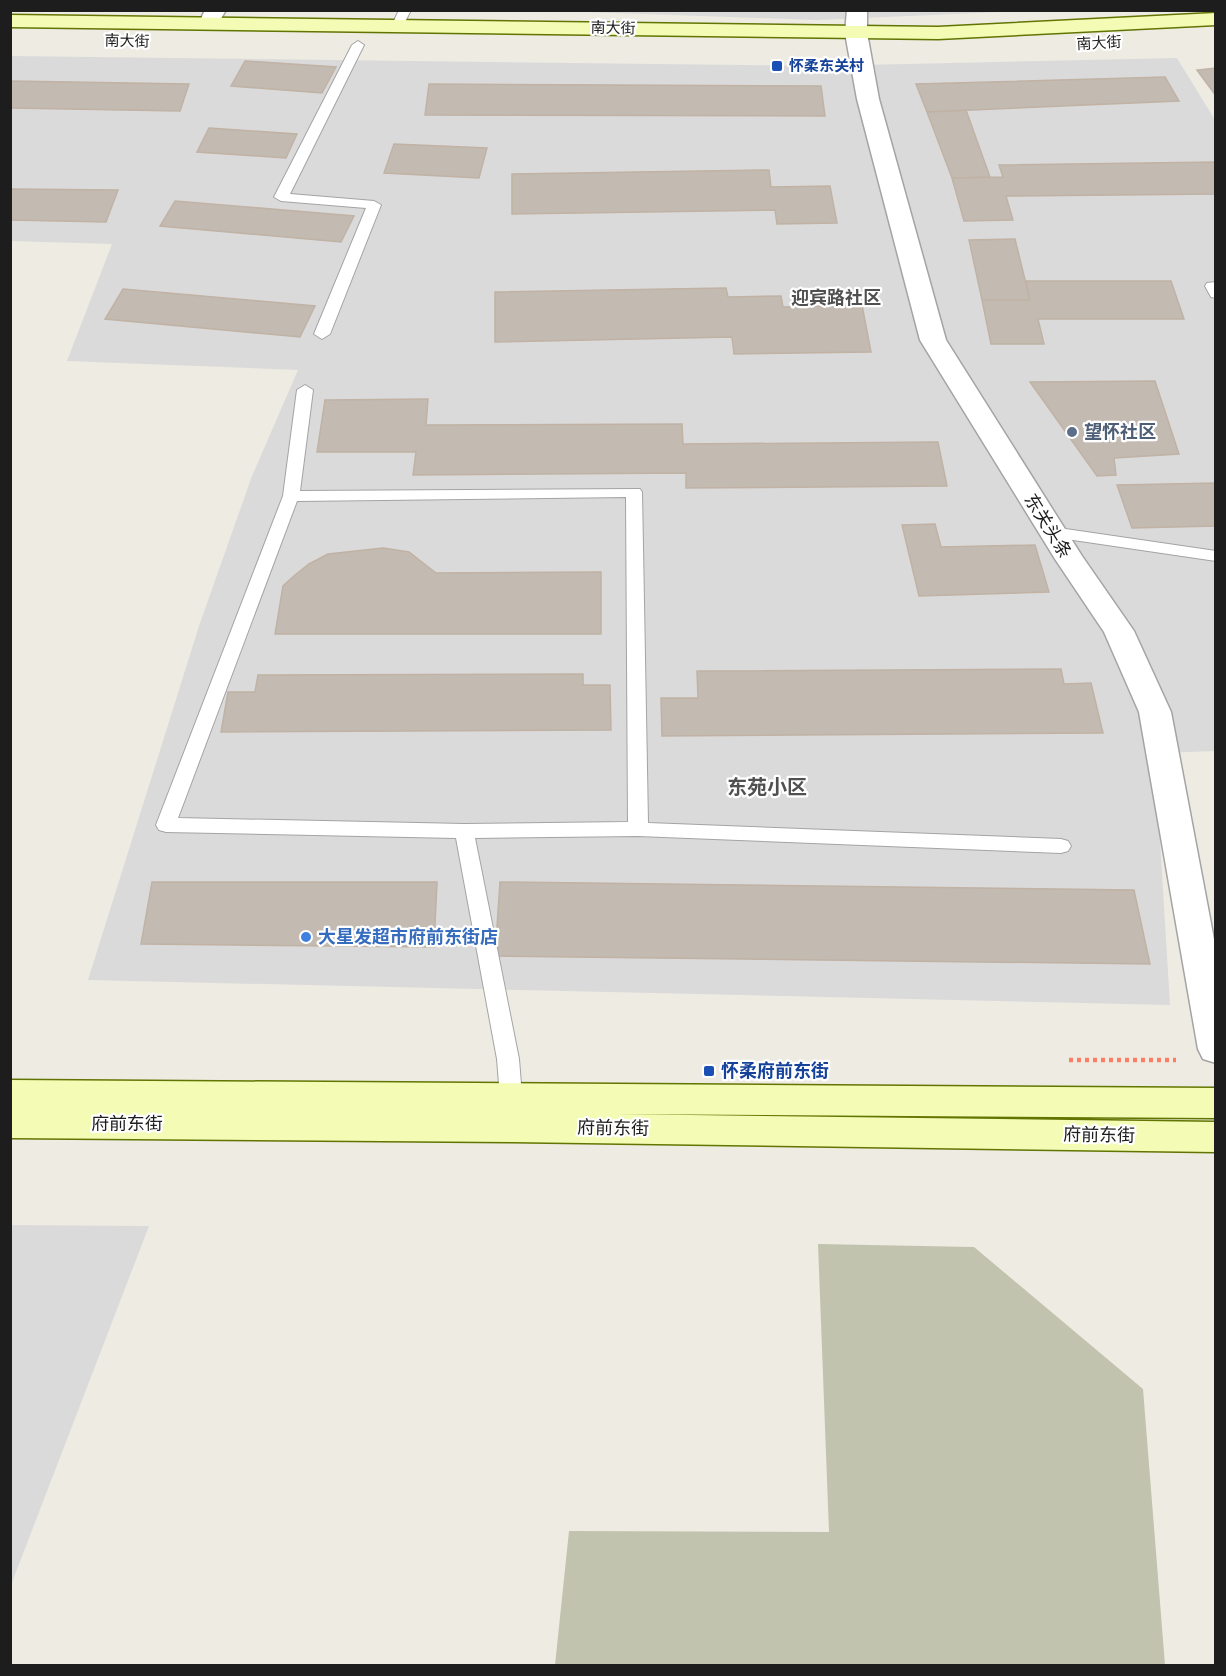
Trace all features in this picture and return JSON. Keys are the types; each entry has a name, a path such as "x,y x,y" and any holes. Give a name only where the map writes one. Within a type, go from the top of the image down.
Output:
{"main road":[{"name":"南大街","path":"10,21 212,17 402,18 950,33 1215,19"},
{"name":"南大街","path":"10,40 358,45 858,31 1055,45 1215,36"},
{"name":"府前东街","path":"10,1095 1215,1137"},
{"name":"府前东街","path":"10,1123 1215,1103"}],"street":[{"name":"东关头条","path":"858,31 868,99 933,340 1052,532 1119,632 1155,712 1215,1048"}],"lane":[{"path":"322,334 374,205 281,197 358,45"},
{"path":"1215,286 1212,286 1215,294"},
{"path":"305,390 291,496 166,825 464,831 638,829 1061,846"},
{"path":"291,496 634,492 638,829"},
{"path":"1052,532 1215,556"},
{"path":"464,831 508,1059 512,1113"}],"shaded area":[{"path":"558,11 1025,11 817,20"},
{"path":"11,56 818,66 1177,58 1215,120 1216,751 1159,753 1157,791 1170,1005 88,980 199,626 252,476 298,370 67,361 112,244 11,241"},
{"path":"10,1225 149,1226 11,1585"},
{"path":"818,1244 974,1247 1143,1389 1165,1665 555,1665 569,1531 829,1532"}],"building":[{"path":"245,61 336,67 322,93 231,86"},
{"path":"1216,68 1216,96 1197,70"},
{"path":"1165,77 1179,101 927,112 916,84"},
{"path":"10,81 189,84 180,111 10,108"},
{"path":"429,84 821,86 825,116 425,115"},
{"path":"966,110 990,177 952,178 927,112"},
{"path":"209,128 297,134 286,158 197,152"},
{"path":"394,144 487,148 479,178 384,173"},
{"path":"1216,162 1216,194 1006,196 1013,220 964,221 952,178 1003,177 999,165"},
{"path":"769,170 771,187 830,186 837,223 777,224 775,210 512,214 512,174"},
{"path":"10,189 118,190 106,222 10,220"},
{"path":"175,201 354,216 341,242 160,226"},
{"path":"1015,239 1030,300 982,300 969,240"},
{"path":"1026,281 1171,281 1184,319 1038,319 1044,344 991,344 982,300 1030,300"},
{"path":"726,288 728,297 781,296 783,307 862,305 871,352 734,354 732,337 495,342 495,292"},
{"path":"123,289 315,306 300,337 105,319"},
{"path":"1155,381 1179,454 1114,458 1116,475 1097,476 1030,382"},
{"path":"428,399 426,425 682,424 683,444 938,442 947,486 686,488 686,473 413,475 416,452 317,452 325,400"},
{"path":"1216,483 1216,526 1132,528 1117,485"},
{"path":"935,524 941,547 1035,545 1049,592 919,596 902,525"},
{"path":"383,548 409,552 436,573 601,572 601,634 275,634 283,586 295,575 328,554"},
{"path":"1061,669 1064,684 1091,683 1103,733 662,736 661,698 698,698 697,671"},
{"path":"583,674 583,685 610,685 611,730 221,732 228,692 255,692 258,675"},
{"path":"152,882 437,882 434,947 141,944"},
{"path":"500,882 1134,890 1150,964 495,956"}],"place":[{"name":"怀柔东关村","path":"777,66"},
{"name":"望怀社区","path":"1072,432"},
{"name":"大星发超市府前东街店","path":"306,937"},
{"name":"怀柔府前东街","path":"709,1071"}],"district":[{"name":"迎宾路社区","path":"836,298"},
{"name":"东苑小区","path":"767,787"}]}
